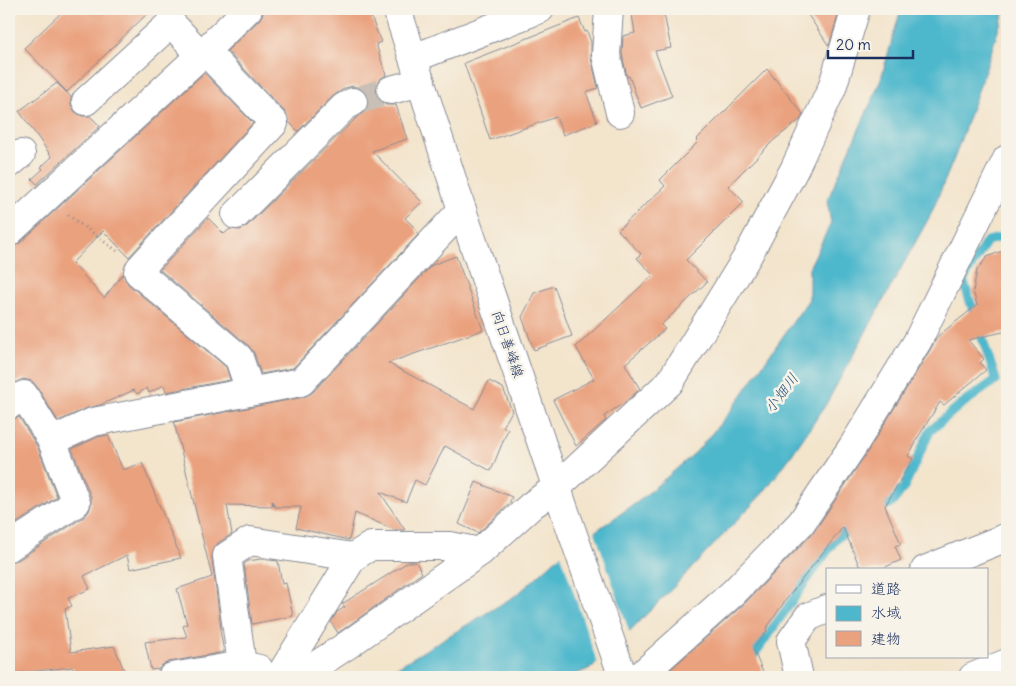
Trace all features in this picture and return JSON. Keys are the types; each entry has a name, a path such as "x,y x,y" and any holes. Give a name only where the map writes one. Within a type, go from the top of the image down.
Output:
{"street":[{"path":"9,232 248,9"},
{"name":"向日善峰線","path":"396,9 560,498 628,676"},
{"path":"391,90 418,70 540,9"},
{"path":"609,9 606,55 620,112"},
{"path":"172,677 242,665 287,676 346,646 480,552 532,505 560,498 670,382 748,257 794,170 832,88 856,9"},
{"path":"86,102 171,23 274,123 138,272 239,358 250,392"},
{"path":"236,215 344,106 353,102"},
{"path":"628,676 734,592 801,523 853,446 917,342 1007,159"},
{"path":"52,441 93,422 301,382 399,291 462,210"},
{"path":"9,405 24,395 52,441 76,503 9,547"},
{"path":"930,568 1007,537"},
{"path":"242,665 227,556 250,541 353,557"},
{"path":"287,676 353,557 371,546 450,546 480,552"},
{"path":"799,677 792,640 808,617 826,609"},
{"path":"973,677 1007,663"}],"path":[{"path":"45,198 140,268"}],"water":[{"name":"小畑川","path":"901,9 1005,9 955,156 931,214 825,406 763,493 666,595 593,667 569,677 381,677 518,594 561,555 639,501 696,452 730,412 809,299 809,268 831,223 827,201 880,82"}],"pier":[{"path":"594,529 630,634 598,665 560,552"}],"building":[{"path":"65,9 152,9 67,92 24,48"},
{"path":"263,9 368,9 381,42 376,44 386,75 376,85 376,94 380,101 386,105 396,105 407,139 372,151 422,202 405,218 416,229 418,235 293,368 261,374 254,353 249,346 160,270 208,218 224,234 230,229 240,230 247,226 366,110 369,102 361,88 353,86 345,88 333,96 298,131 289,122 285,112 227,51 259,20 263,14"},
{"path":"631,9 663,9 671,48 655,51 672,96 641,108 629,76 627,77 622,54 623,36 635,33"},
{"path":"804,9 840,9 829,46"},
{"path":"579,18 591,42 591,58 598,88 586,92 597,122 563,135 556,117 490,140 464,63"},
{"path":"767,69 803,114 801,119 774,140 728,186 744,202 686,260 707,282 661,325 665,329 625,364 640,389 624,403 604,416 606,420 576,446 553,400 594,379 576,347 653,275 637,258 641,254 618,230 665,186 660,180 698,142 696,140"},
{"path":"204,73 253,123 129,257 103,231 72,263 104,298 123,274 128,284 226,367 230,380 166,392 164,385 149,393 147,388 137,394 134,390 58,421 32,381 23,379 9,386 9,249 20,243"},
{"path":"57,83 71,97 71,105 75,112 82,116 90,116 100,126 37,184 32,179 52,157 19,111"},
{"path":"1007,249 1007,331 968,340 984,359 980,363 986,370 944,405 940,402 908,456 913,459 885,506 901,544 895,546 901,560 883,568 860,568 843,527 785,601 766,629 767,631 753,649 765,677 662,677 745,603 814,532 866,454 938,336 977,305 973,291 977,270 987,257"},
{"path":"456,256 483,330 388,363 474,409 489,381 503,388 512,411 503,427 508,429 491,471 445,446 425,485 415,480 406,502 380,492 405,530 395,530 355,513 349,540 296,528 301,507 275,507 272,501 273,506 227,505 232,534 218,543 213,550 212,558 224,652 169,662 162,665 159,669 151,670 145,642 187,637 183,626 187,624 177,589 212,577 174,422 304,397 312,393 432,265"},
{"path":"554,286 572,336 534,350 522,317 534,293"},
{"path":"19,417 38,448 57,497 9,528 9,420"},
{"path":"108,435 123,470 142,463 181,558 130,569 127,555 84,576 90,589 68,598 72,606 65,609 71,652 114,646 127,677 74,677 73,667 9,674 9,562 18,560 85,516 89,511 91,497 72,449 98,437"},
{"path":"476,482 512,497 509,504 478,533 459,524"},
{"path":"261,559 278,561 282,584 286,583 293,616 252,624 244,564 248,561"},
{"path":"408,562 416,562 422,573 338,633 331,622 337,612 345,607 342,604"}],"waterway":[{"path":"876,510 892,503 904,487 930,431 959,406 996,380 963,280 987,241 1007,236"},
{"path":"749,662 836,539 853,526"}],"tunnel":[{"path":"353,102 391,90"}]}
